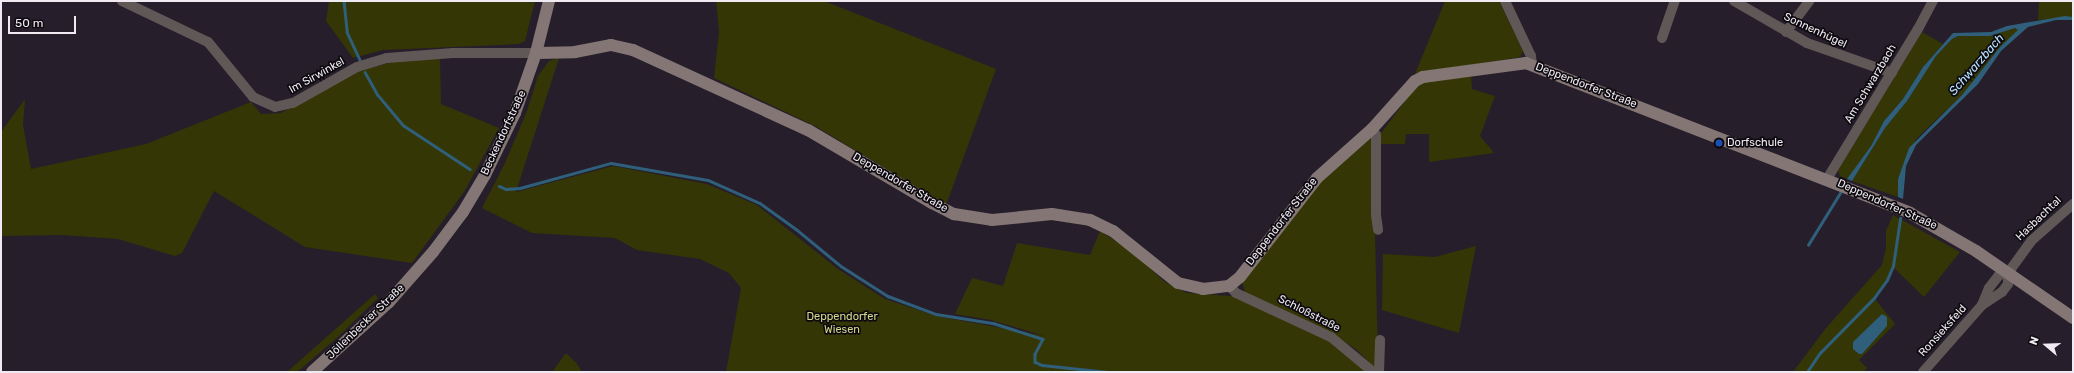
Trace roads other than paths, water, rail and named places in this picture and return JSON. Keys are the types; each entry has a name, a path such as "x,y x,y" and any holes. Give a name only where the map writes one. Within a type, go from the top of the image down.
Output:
{"street":[{"name":"Im Sirwinkel","path":"122,1 208,42 253,97 275,107 294,103 357,67 377,61 453,53 536,53"},
{"name":"Beckendorfstraße","path":"433,252 463,212 502,143 523,92 536,53 549,1"},
{"path":"1505,1 1532,56 1532,65"},
{"path":"1662,38 1676,1"},
{"name":"Sonnenhügel","path":"1734,1 1749,6 1786,32 1830,52 1892,73"},
{"path":"1786,32 1809,1"},
{"name":"Am Schwarzbach","path":"1827,178 1892,73 1933,1"},
{"name":"Deppendorfer Straße","path":"536,53 575,52 611,45 633,50 808,130 932,203 954,214 992,220 1052,214 1084,218 1113,231 1178,283 1203,289 1230,286 1240,277 1317,178 1372,129 1408,88 1423,77 1512,63 1532,65 1827,178 1930,223 2008,273 2073,318"},
{"path":"1372,129 1376,135 1376,215 1378,230"},
{"name":"Hasbachtal","path":"2008,273 2031,241 2073,204"},
{"name":"Jöllenbecker Straße","path":"312,372 389,302 433,252"},
{"name":"Ronsieksfeld","path":"1922,372 1982,305 1989,288 1999,275 2008,273"},
{"name":"Schloßstraße","path":"1230,286 1236,293 1330,337 1373,372"},
{"path":"1379,372 1380,340"}],"water":[{"path":"2065,16 2073,17 2073,20 2056,20 2028,27 2001,51 1978,84 1916,145 1906,166 1903,199 1898,197 1898,179 1909,148 1962,95 2000,47 2018,30 2015,28 1990,36 1958,36 1952,39 1936,56 1907,101 1885,128 1852,181 1847,179 1871,146 1884,121 1903,99 1923,67 1953,33 1991,32 2007,26"},
{"path":"1882,314 1887,317 1887,326 1862,354 1859,354 1853,349 1853,342"}],"waterway":[{"path":"344,1 347,32 360,60"},
{"path":"365,72 378,95 403,125 470,169"},
{"path":"499,186 506,189 520,188 611,163 708,180 760,203 796,229 841,266 888,296 936,314 993,323 1043,339 1035,354 1035,362 1042,365 1108,372"},
{"path":"1808,245 1840,193"},
{"name":"Schwarzbach","path":"1807,372 1820,353 1874,298 1887,280 1893,266 1900,219"}],"place":[{"name":"Dorfschule","path":"1719,143"}],"park label":[{"name":"Deppendorfer Wiesen","path":"842,324"}]}
